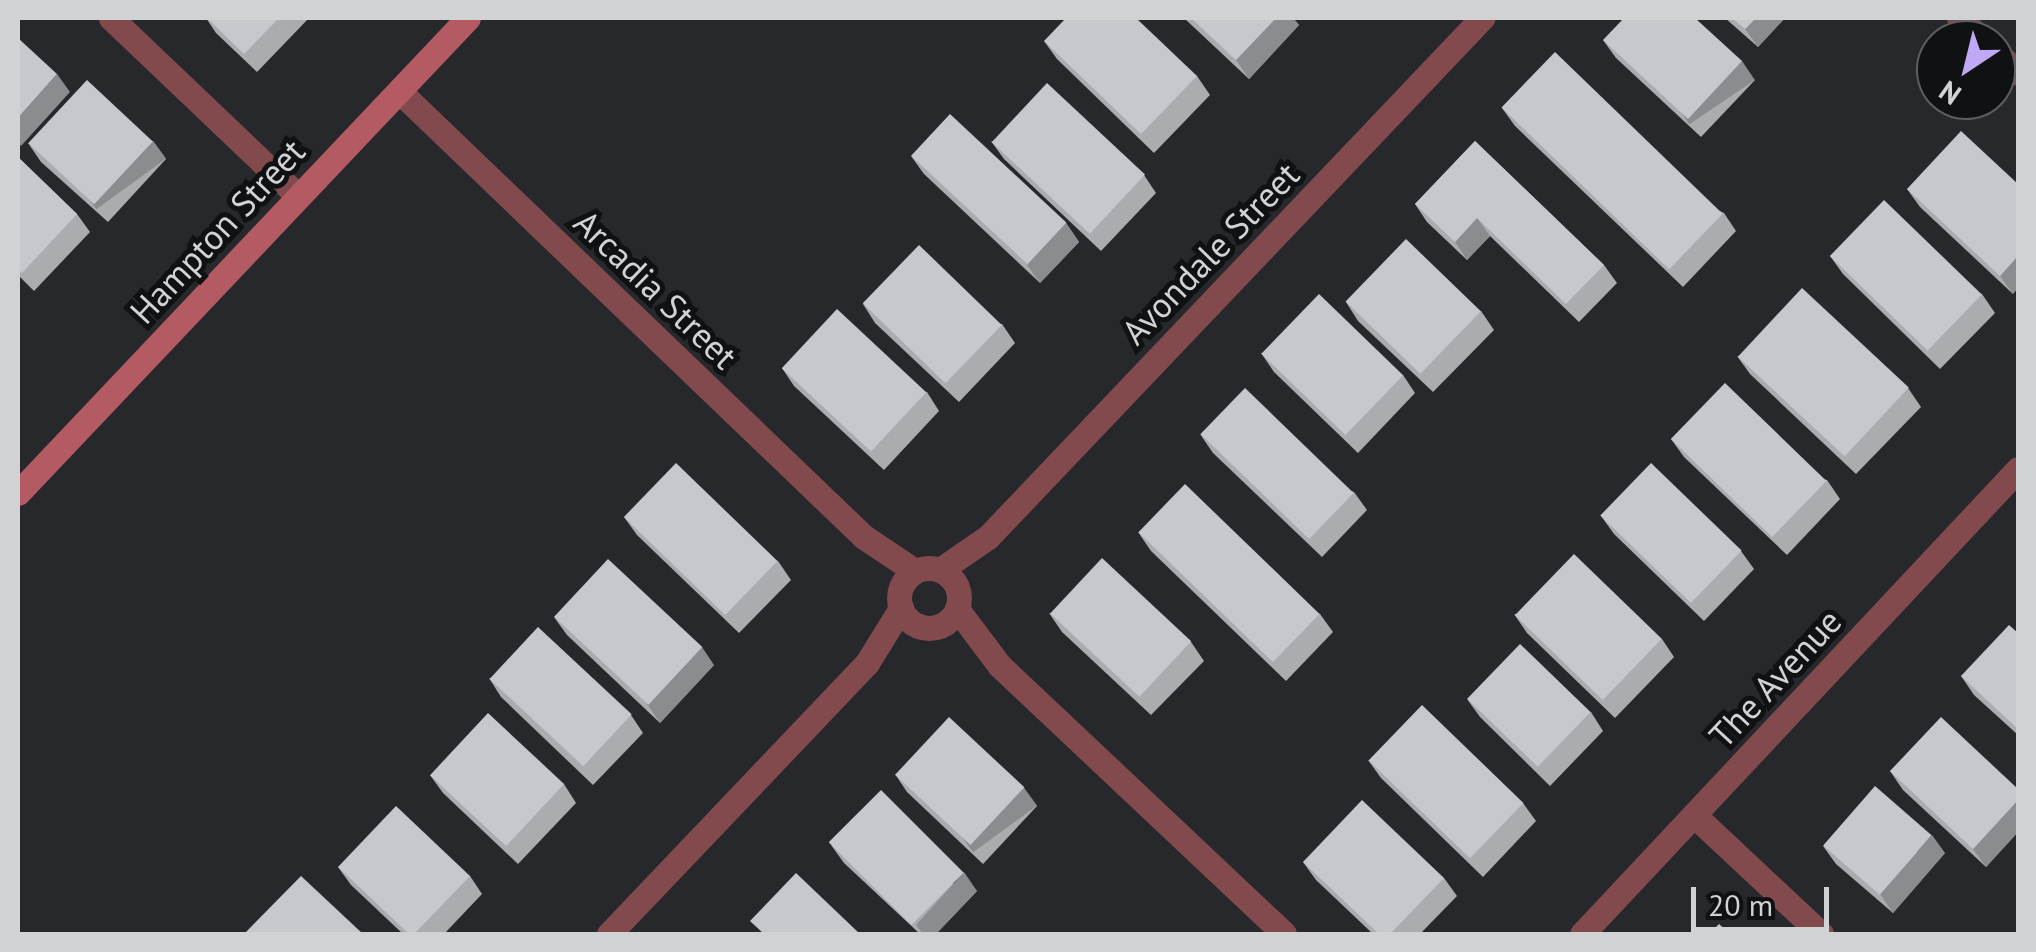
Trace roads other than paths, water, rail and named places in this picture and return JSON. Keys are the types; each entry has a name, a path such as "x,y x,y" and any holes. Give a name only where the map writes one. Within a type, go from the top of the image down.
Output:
{"main road":[{"name":"Hampton Street","path":"18,493 468,18"}],"street":[{"path":"112,18 298,196"},
{"name":"Avondale Street","path":"609,934 1482,18"},
{"name":"Arcadia Street","path":"399,92 1284,934"},
{"name":"The Avenue","path":"1582,934 2018,469"},
{"path":"1695,816 1821,934"}]}
